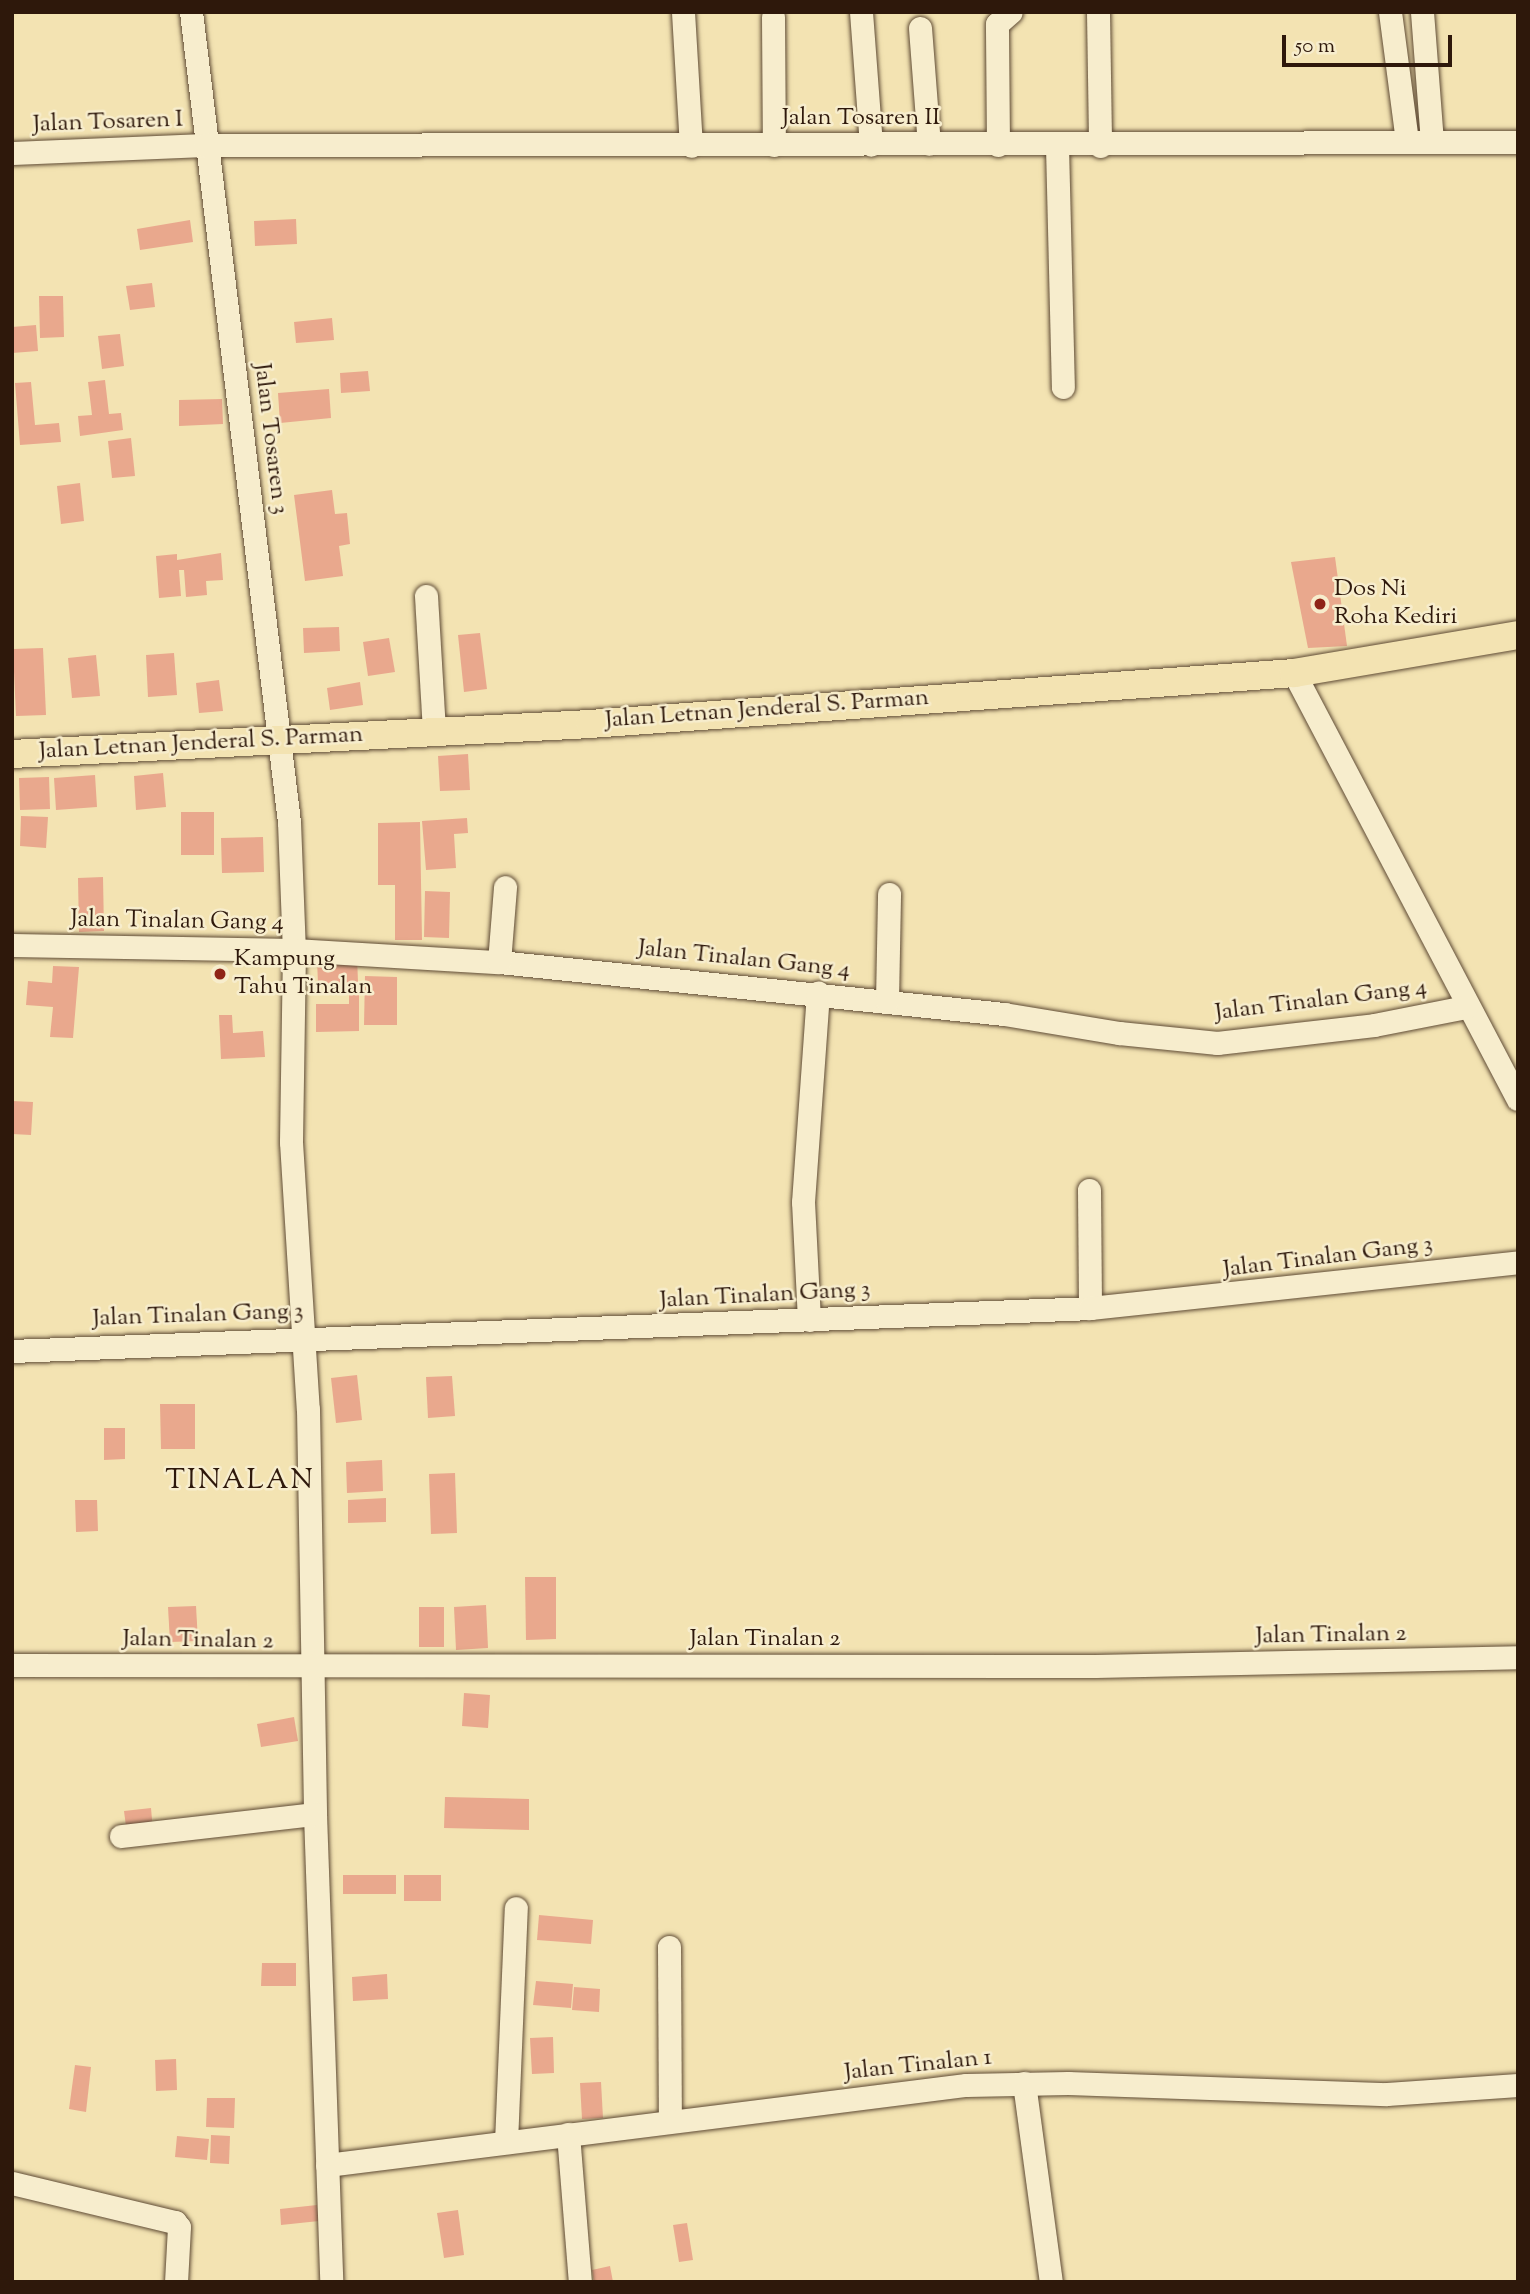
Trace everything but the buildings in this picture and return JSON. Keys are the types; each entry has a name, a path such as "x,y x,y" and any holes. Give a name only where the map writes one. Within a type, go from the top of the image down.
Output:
{"main road":[{"name":"Jalan Letnan Jenderal S. Parman","path":"12,754 435,732 1294,673 1518,635"}],"street":[{"name":"Jalan Tosaren 3","path":"191,12 205,145 282,740 294,950 291,1142 303,1338 314,1669 314,1814 331,2282"},
{"path":"683,12 691,146"},
{"path":"861,12 871,145"},
{"path":"998,145 996,24 1011,12"},
{"path":"1098,12 1100,146"},
{"path":"1390,12 1407,142"},
{"path":"1422,12 1432,142"},
{"path":"772,17 774,145"},
{"path":"920,28 929,144"},
{"name":"Jalan Tosaren II","path":"205,145 1100,146 1518,142"},
{"name":"Jalan Tosaren I","path":"12,153 205,145"},
{"path":"1057,146 1063,387"},
{"path":"426,596 435,732"},
{"path":"1294,673 1466,1007 1518,1099"},
{"path":"499,962 505,887"},
{"path":"887,1001 889,894"},
{"name":"Jalan Tinalan Gang 4","path":"12,944 294,950 499,962 818,993 1217,1043 1374,1025 1466,1007"},
{"path":"809,1320 803,1202 818,993"},
{"path":"1089,1190 1090,1308"},
{"name":"Jalan Tinalan Gang 3","path":"12,1351 1090,1308 1518,1262"},
{"name":"Jalan Tinalan 2","path":"12,1665 314,1669 1095,1666 1518,1657"},
{"path":"121,1836 314,1814"},
{"path":"506,2142 516,1908"},
{"path":"669,1947 670,2121"},
{"path":"1024,2083 1051,2282"},
{"name":"Jalan Tinalan 1","path":"327,2165 909,2091 1024,2083 1387,2094 1518,2085"},
{"path":"568,2134 580,2282"},
{"path":"12,2183 175,2222 178,2228 176,2282"}],"place":[{"name":"Dos Ni Roha Kediri","path":"1320,604"},
{"name":"Kampung Tahu Tinalan","path":"220,974"}],"district":[{"name":"TINALAN","path":"240,1481"}]}
